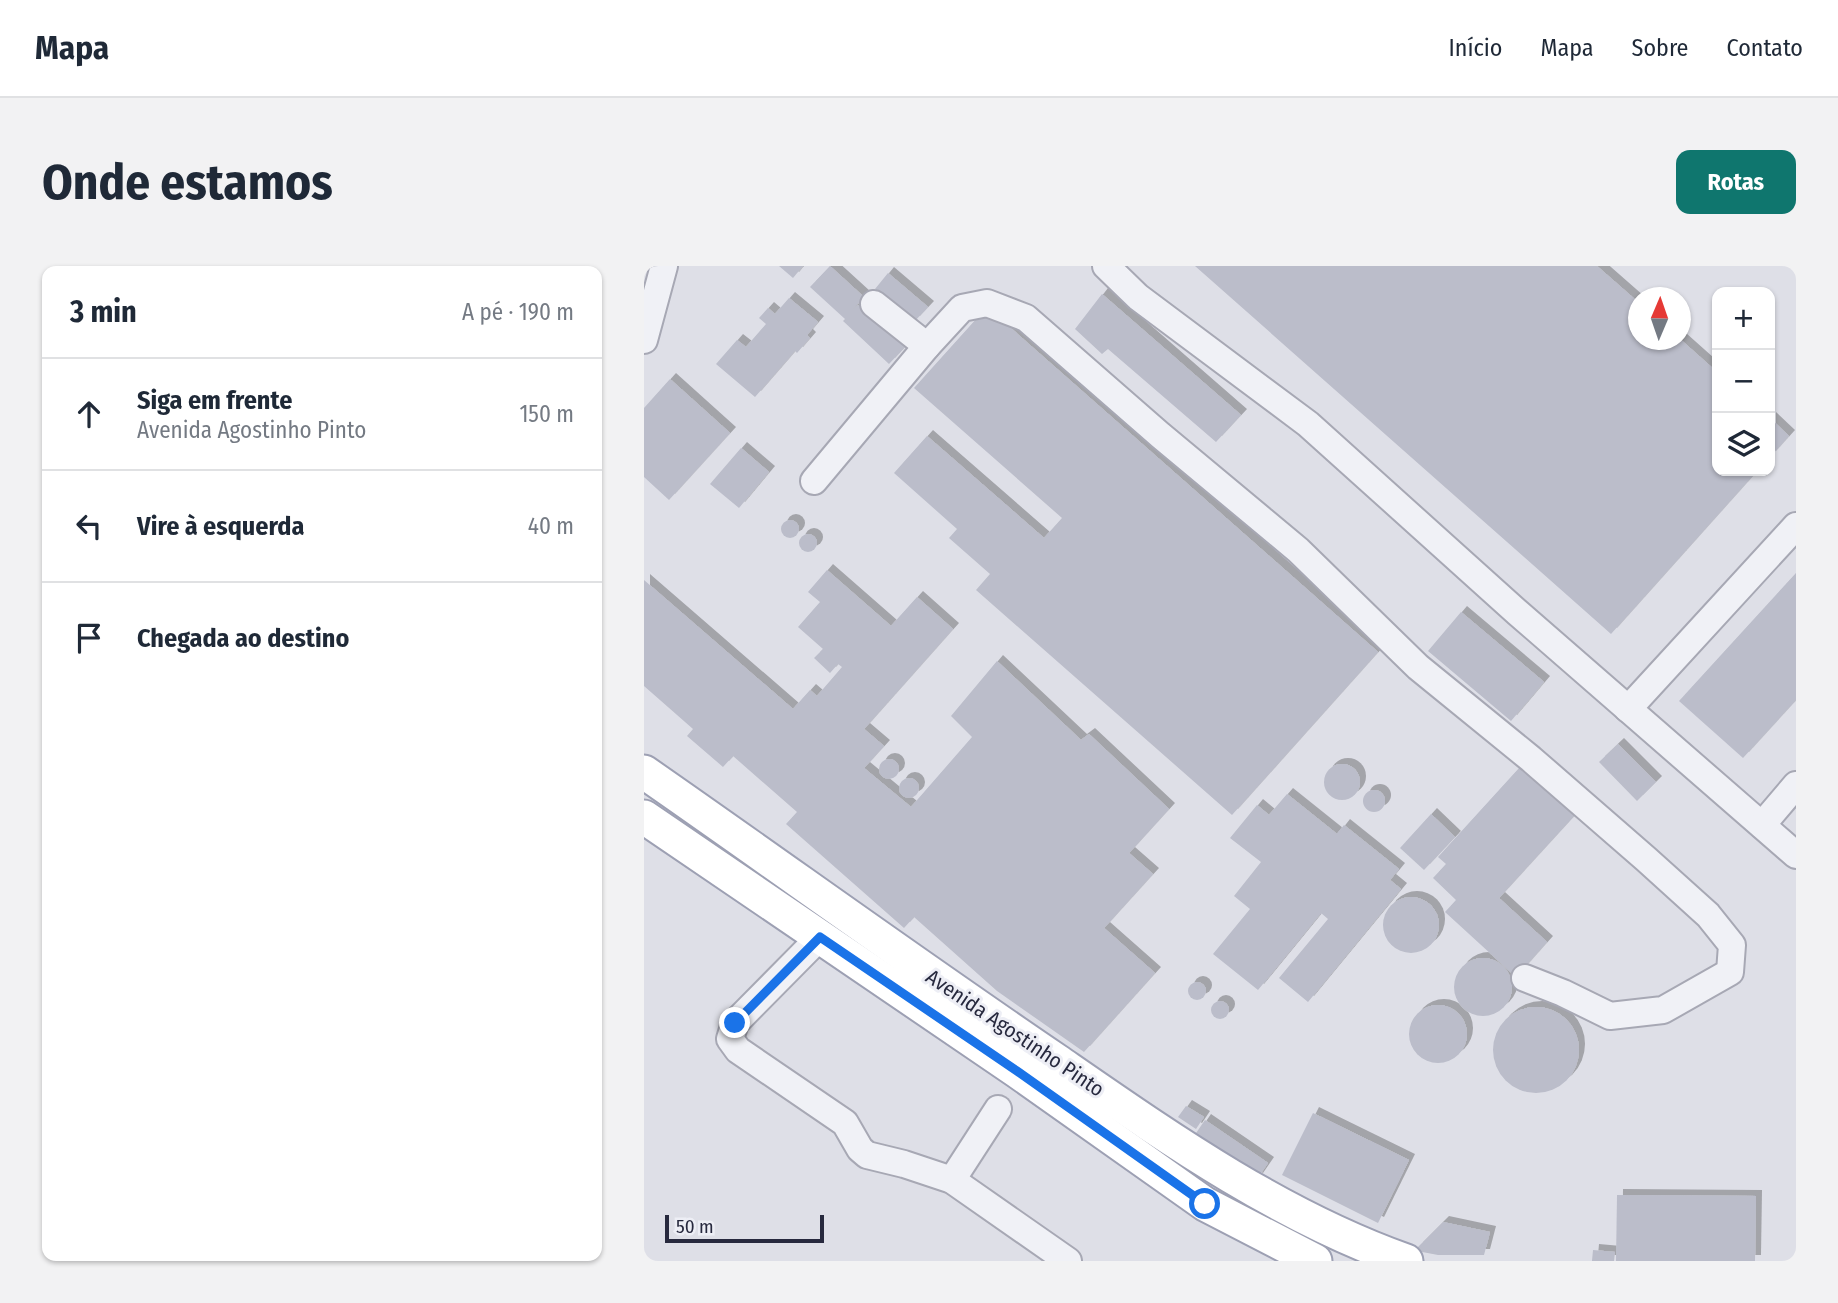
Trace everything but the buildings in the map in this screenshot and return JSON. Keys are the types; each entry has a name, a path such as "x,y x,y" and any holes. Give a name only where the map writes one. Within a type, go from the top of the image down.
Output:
{"main road":[{"name":"Avenida Agostinho Pinto","path":"644,772 887,945 1178,1144 1270,1199 1380,1252 1406,1261"},
{"name":"Avenida Agostinho Pinto","path":"644,817 1006,1064 1205,1204 1315,1261"}],"lane":[{"path":"644,340 664,266"},
{"path":"1106,266 1138,297 1308,424 1796,855"},
{"path":"814,481 962,308 987,303 1026,318 1298,550 1418,667 1531,759 1646,859 1708,915 1732,945 1730,972 1663,1010 1610,1016 1525,978"},
{"path":"874,304 927,346"},
{"path":"1628,709 1796,526"},
{"path":"1762,825 1796,785"},
{"path":"820,937 735,1023 730,1039 738,1050 845,1123 860,1149 867,1155 952,1180 1068,1261"},
{"path":"952,1180 998,1109"}],"route":[{"path":"735,1023 820,937 1017,1071 1205,1204"}]}
